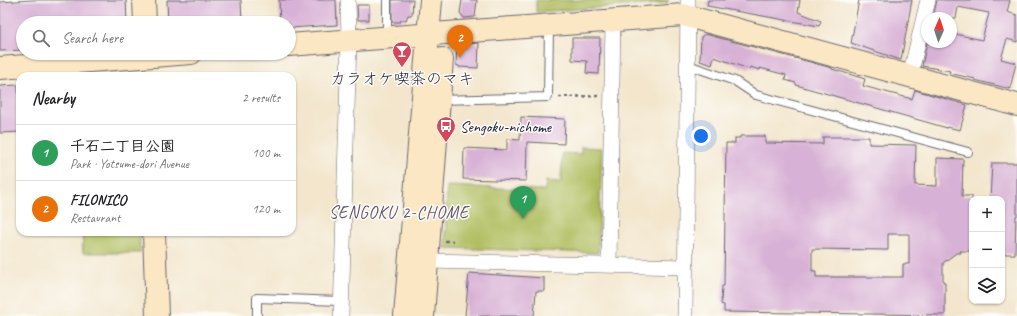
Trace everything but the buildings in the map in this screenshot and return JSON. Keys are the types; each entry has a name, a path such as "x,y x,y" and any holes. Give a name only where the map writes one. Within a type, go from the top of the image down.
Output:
{"street":[{"path":"144,0 145,16"},
{"path":"341,309 349,40 348,0"},
{"path":"422,316 438,100 436,33 431,0"},
{"path":"405,316 436,33 446,0"},
{"path":"910,76 928,0"},
{"path":"296,44 683,15 688,8"},
{"path":"688,8 910,76 1017,105"},
{"path":"684,316 688,8"},
{"path":"609,265 613,20"},
{"path":"0,68 146,62 156,60"},
{"path":"154,236 157,316"},
{"path":"427,261 685,267"}],"lane":[{"path":"386,38 387,0"},
{"path":"438,100 548,97 549,25"},
{"path":"688,65 735,81 756,95 968,152"},
{"path":"257,316 257,298 341,309"}],"path":[{"path":"548,97 612,96"}],"green space":[{"path":"536,0 669,0 667,3 536,12"},
{"path":"581,147 602,148 598,253 445,248 447,186 545,190 546,181 561,182 562,153 581,154"},
{"path":"82,236 140,236 140,253 83,253"}],"place":[{"name":"FILONICO","path":"460,58"},
{"name":"カラオケ喫茶のマキ","path":"402,68"},
{"name":"Sengoku-nichome","path":"446,143"},
{"name":"千石二丁目公園","path":"523,219"}],"district":[{"name":"SENGOKU 2-CHOME","path":"399,212"}]}
